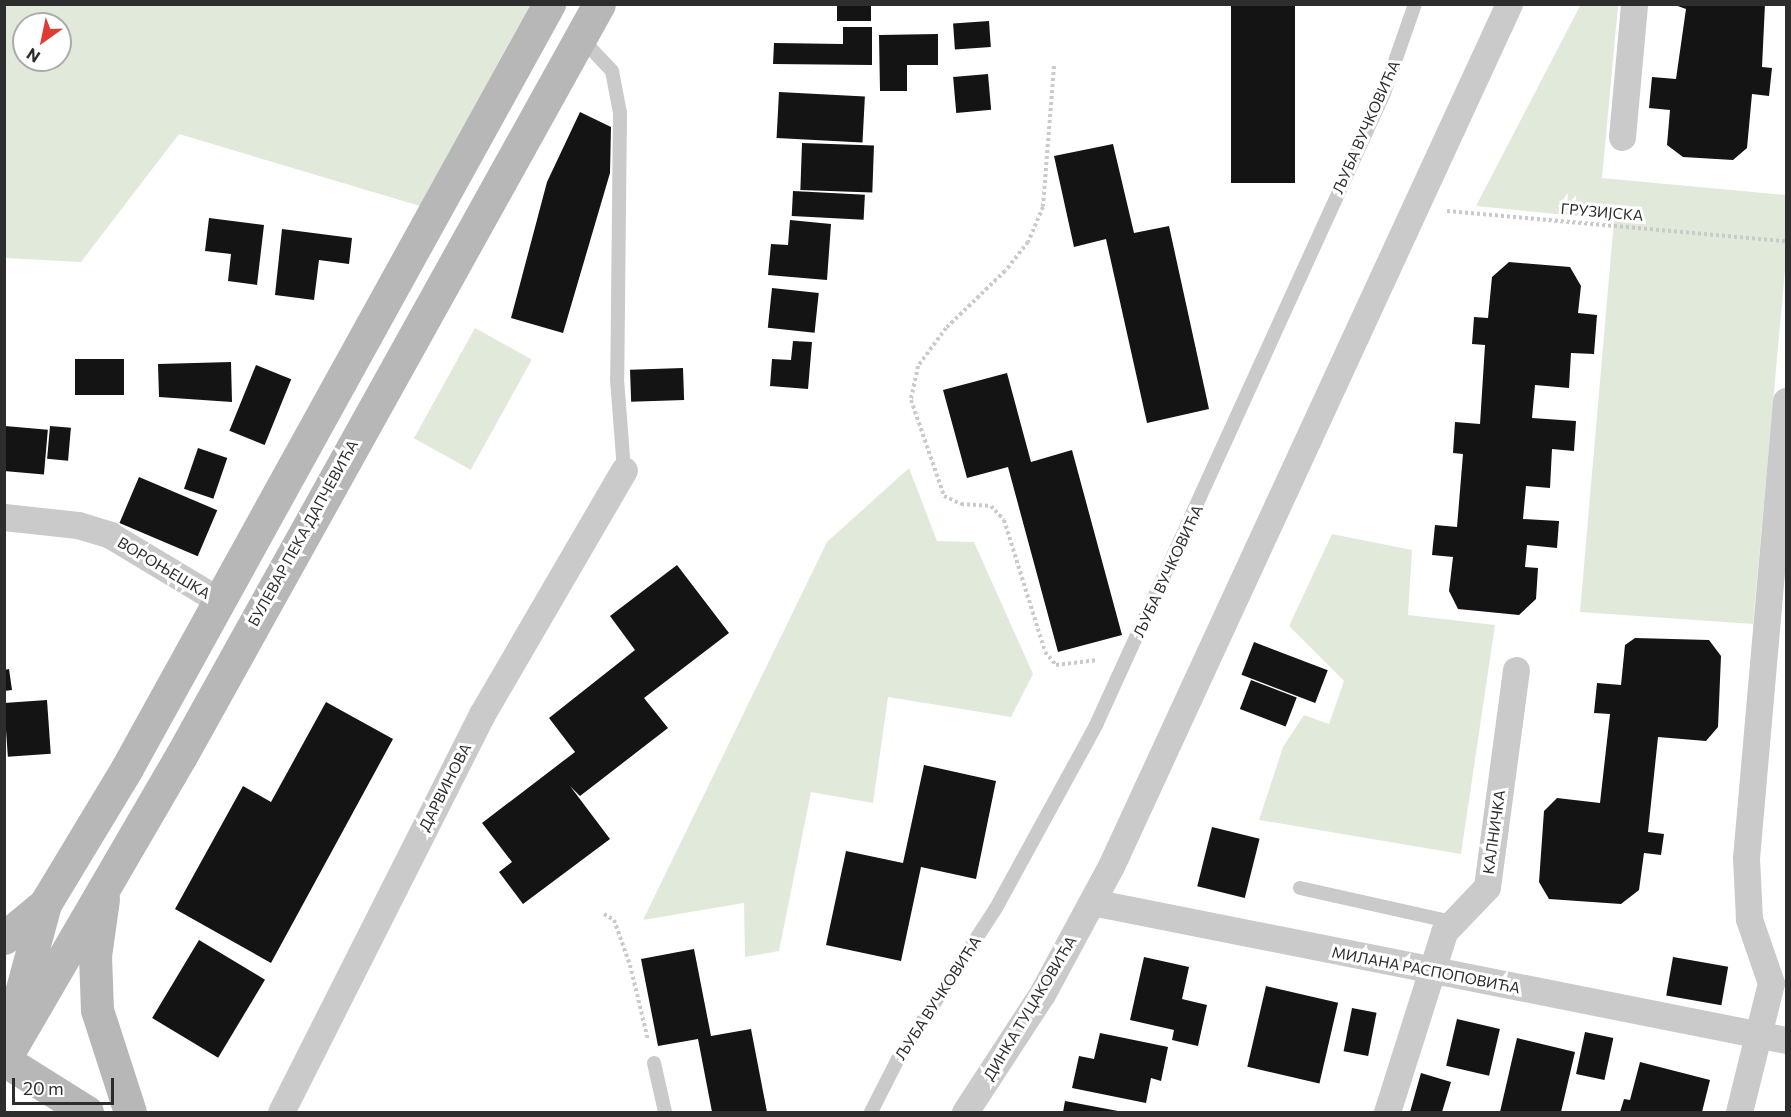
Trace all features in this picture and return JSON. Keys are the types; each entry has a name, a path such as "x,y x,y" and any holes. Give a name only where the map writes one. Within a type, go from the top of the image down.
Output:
{"street":[{"path":"87,1113 4,1060 22,972 45,904 218,600 549,4"},
{"name":"БУЛЕВАР ПЕКА ДАПЧЕВИЋА","path":"4,1060 105,888 599,4"},
{"path":"1092,902 1509,4"},
{"path":"1622,137 1634,4"},
{"path":"1739,1113 1771,983 1749,920 1746,858 1786,401"},
{"name":"ДАРВИНОВА","path":"281,1113 482,714 624,470"},
{"name":"ВОРОЊЕШКА","path":"4,517 78,525 110,535 218,600"},
{"name":"КАЛНИЧКА","path":"1387,1113 1431,971 1452,922 1487,887 1516,670"},
{"path":"105,888 95,956 97,1010 130,1113"},
{"name":"МИЛАНА РАСПОПОВИЋА","path":"1092,902 1786,1040"},
{"name":"ДИНКА ТУЦАКОВИЋА","path":"965,1113 1092,902"},
{"path":"4,938 45,904"}],"lane":[{"name":"ЉУБА ВУЧКОВИЋА","path":"871,1113 898,1059 996,908 1128,656 1384,93 1415,4"},
{"path":"581,38 612,71 620,113 617,379 624,470"},
{"path":"1300,888 1452,922"},
{"path":"654,1063 665,1113"}],"path":[{"path":"1054,66 1043,207 1028,242 1005,271 946,328 918,366 911,400 944,496 961,504 991,506 1004,520 1044,652 1056,665 1071,666 1128,656"},
{"name":"ГРУЗИЈСКА","path":"1416,208 1786,242"},
{"path":"604,914 614,920 630,965 654,1063"}],"green space":[{"path":"1581,4 1618,6 1602,178 1786,195 1786,259 1753,624 1580,612 1614,220 1476,206"},
{"path":"4,5 530,5 420,206 179,134 81,262 5,258"},
{"path":"475,328 532,360 471,470 414,438"},
{"path":"909,468 937,541 974,542 1033,674 1011,717 888,697 873,803 811,792 779,951 745,957 744,903 643,920 827,542"},
{"path":"1332,534 1412,550 1408,615 1495,625 1461,854 1259,820 1283,747 1304,715 1329,724 1344,681 1289,626"}],"building":[{"path":"837,4 871,4 871,21 837,21"},
{"path":"1231,4 1295,4 1295,183 1231,183"},
{"path":"1672,4 1765,4 1762,67 1772,68 1769,96 1752,94 1747,148 1733,160 1683,157 1667,145 1670,110 1649,108 1652,77 1676,79 1686,9"},
{"path":"989,21 991,47 955,49 953,24"},
{"path":"843,27 872,27 872,65 773,64 774,43 843,44"},
{"path":"938,34 938,65 907,65 907,91 880,91 879,35"},
{"path":"988,74 991,110 956,113 953,77"},
{"path":"779,92 865,97 862,142 777,138"},
{"path":"580,112 611,127 610,173 563,333 511,318 547,182"},
{"path":"802,143 874,146 872,192 800,190"},
{"path":"1113,144 1134,233 1169,226 1209,409 1147,423 1106,239 1074,247 1054,156"},
{"path":"793,191 865,195 864,220 792,216"},
{"path":"209,218 264,225 257,285 228,281 231,254 205,251"},
{"path":"790,220 831,224 827,280 768,275 771,244 788,245"},
{"path":"282,229 352,238 349,264 319,260 314,300 275,295"},
{"path":"1509,262 1570,267 1581,286 1578,313 1597,315 1594,354 1571,353 1569,388 1535,385 1532,418 1576,421 1574,451 1552,449 1550,488 1526,486 1523,519 1559,521 1557,548 1527,545 1525,567 1538,568 1536,599 1519,615 1458,609 1449,591 1453,557 1432,555 1435,525 1457,527 1463,454 1453,453 1455,422 1480,424 1485,345 1472,344 1474,317 1488,318 1492,277"},
{"path":"772,288 819,293 815,333 768,328"},
{"path":"793,341 812,342 808,389 770,386 772,359 791,360"},
{"path":"75,359 124,359 124,395 75,395"},
{"path":"231,362 232,402 159,397 158,364"},
{"path":"256,365 291,379 265,445 229,431"},
{"path":"683,368 684,400 631,402 630,370"},
{"path":"1007,373 1031,462 1072,450 1122,635 1058,652 1008,467 967,478 943,390"},
{"path":"5,426 48,430 44,475 4,471"},
{"path":"50,426 71,428 68,461 47,459"},
{"path":"198,448 227,458 213,499 184,489"},
{"path":"139,477 217,510 198,556 119,523"},
{"path":"677,565 729,633 644,698 668,728 580,796 570,786 610,839 523,904 499,872 512,862 482,823 575,752 549,718 635,650 610,616"},
{"path":"1635,638 1709,640 1721,656 1718,727 1706,741 1658,737 1648,832 1664,834 1661,855 1644,853 1639,890 1621,904 1549,899 1539,882 1544,811 1557,798 1600,803 1610,714 1594,713 1597,683 1621,685 1625,645"},
{"path":"1254,642 1328,670 1315,703 1241,675"},
{"path":"9,669 12,690 4,691 4,670"},
{"path":"1251,680 1297,698 1286,727 1240,709"},
{"path":"47,700 51,754 8,757 4,703"},
{"path":"326,702 393,739 271,963 175,909 243,786 271,802"},
{"path":"924,765 996,781 976,879 921,867 901,961 826,945 846,851 903,863"},
{"path":"1212,827 1260,839 1245,898 1197,886"},
{"path":"199,940 265,980 218,1058 152,1018"},
{"path":"694,949 711,1036 751,1029 767,1112 712,1112 698,1039 658,1046 641,959"},
{"path":"1144,957 1189,967 1182,999 1207,1005 1198,1046 1172,1040 1174,1030 1130,1020"},
{"path":"1673,957 1728,967 1721,1005 1666,995"},
{"path":"1266,986 1338,1003 1319,1084 1247,1067"},
{"path":"1352,1008 1377,1013 1368,1056 1344,1051"},
{"path":"1457,1019 1500,1029 1489,1076 1446,1066"},
{"path":"1585,1032 1613,1038 1604,1080 1576,1074"},
{"path":"1100,1033 1168,1047 1161,1081 1151,1078 1146,1103 1072,1088 1079,1056 1094,1059"},
{"path":"1517,1038 1575,1052 1561,1112 1500,1112"},
{"path":"1640,1062 1710,1080 1702,1112 1620,1112 1624,1099 1630,1100"},
{"path":"1421,1073 1451,1082 1442,1112 1410,1112"},
{"path":"1065,1101 1118,1111 1118,1112 1063,1112"}]}
